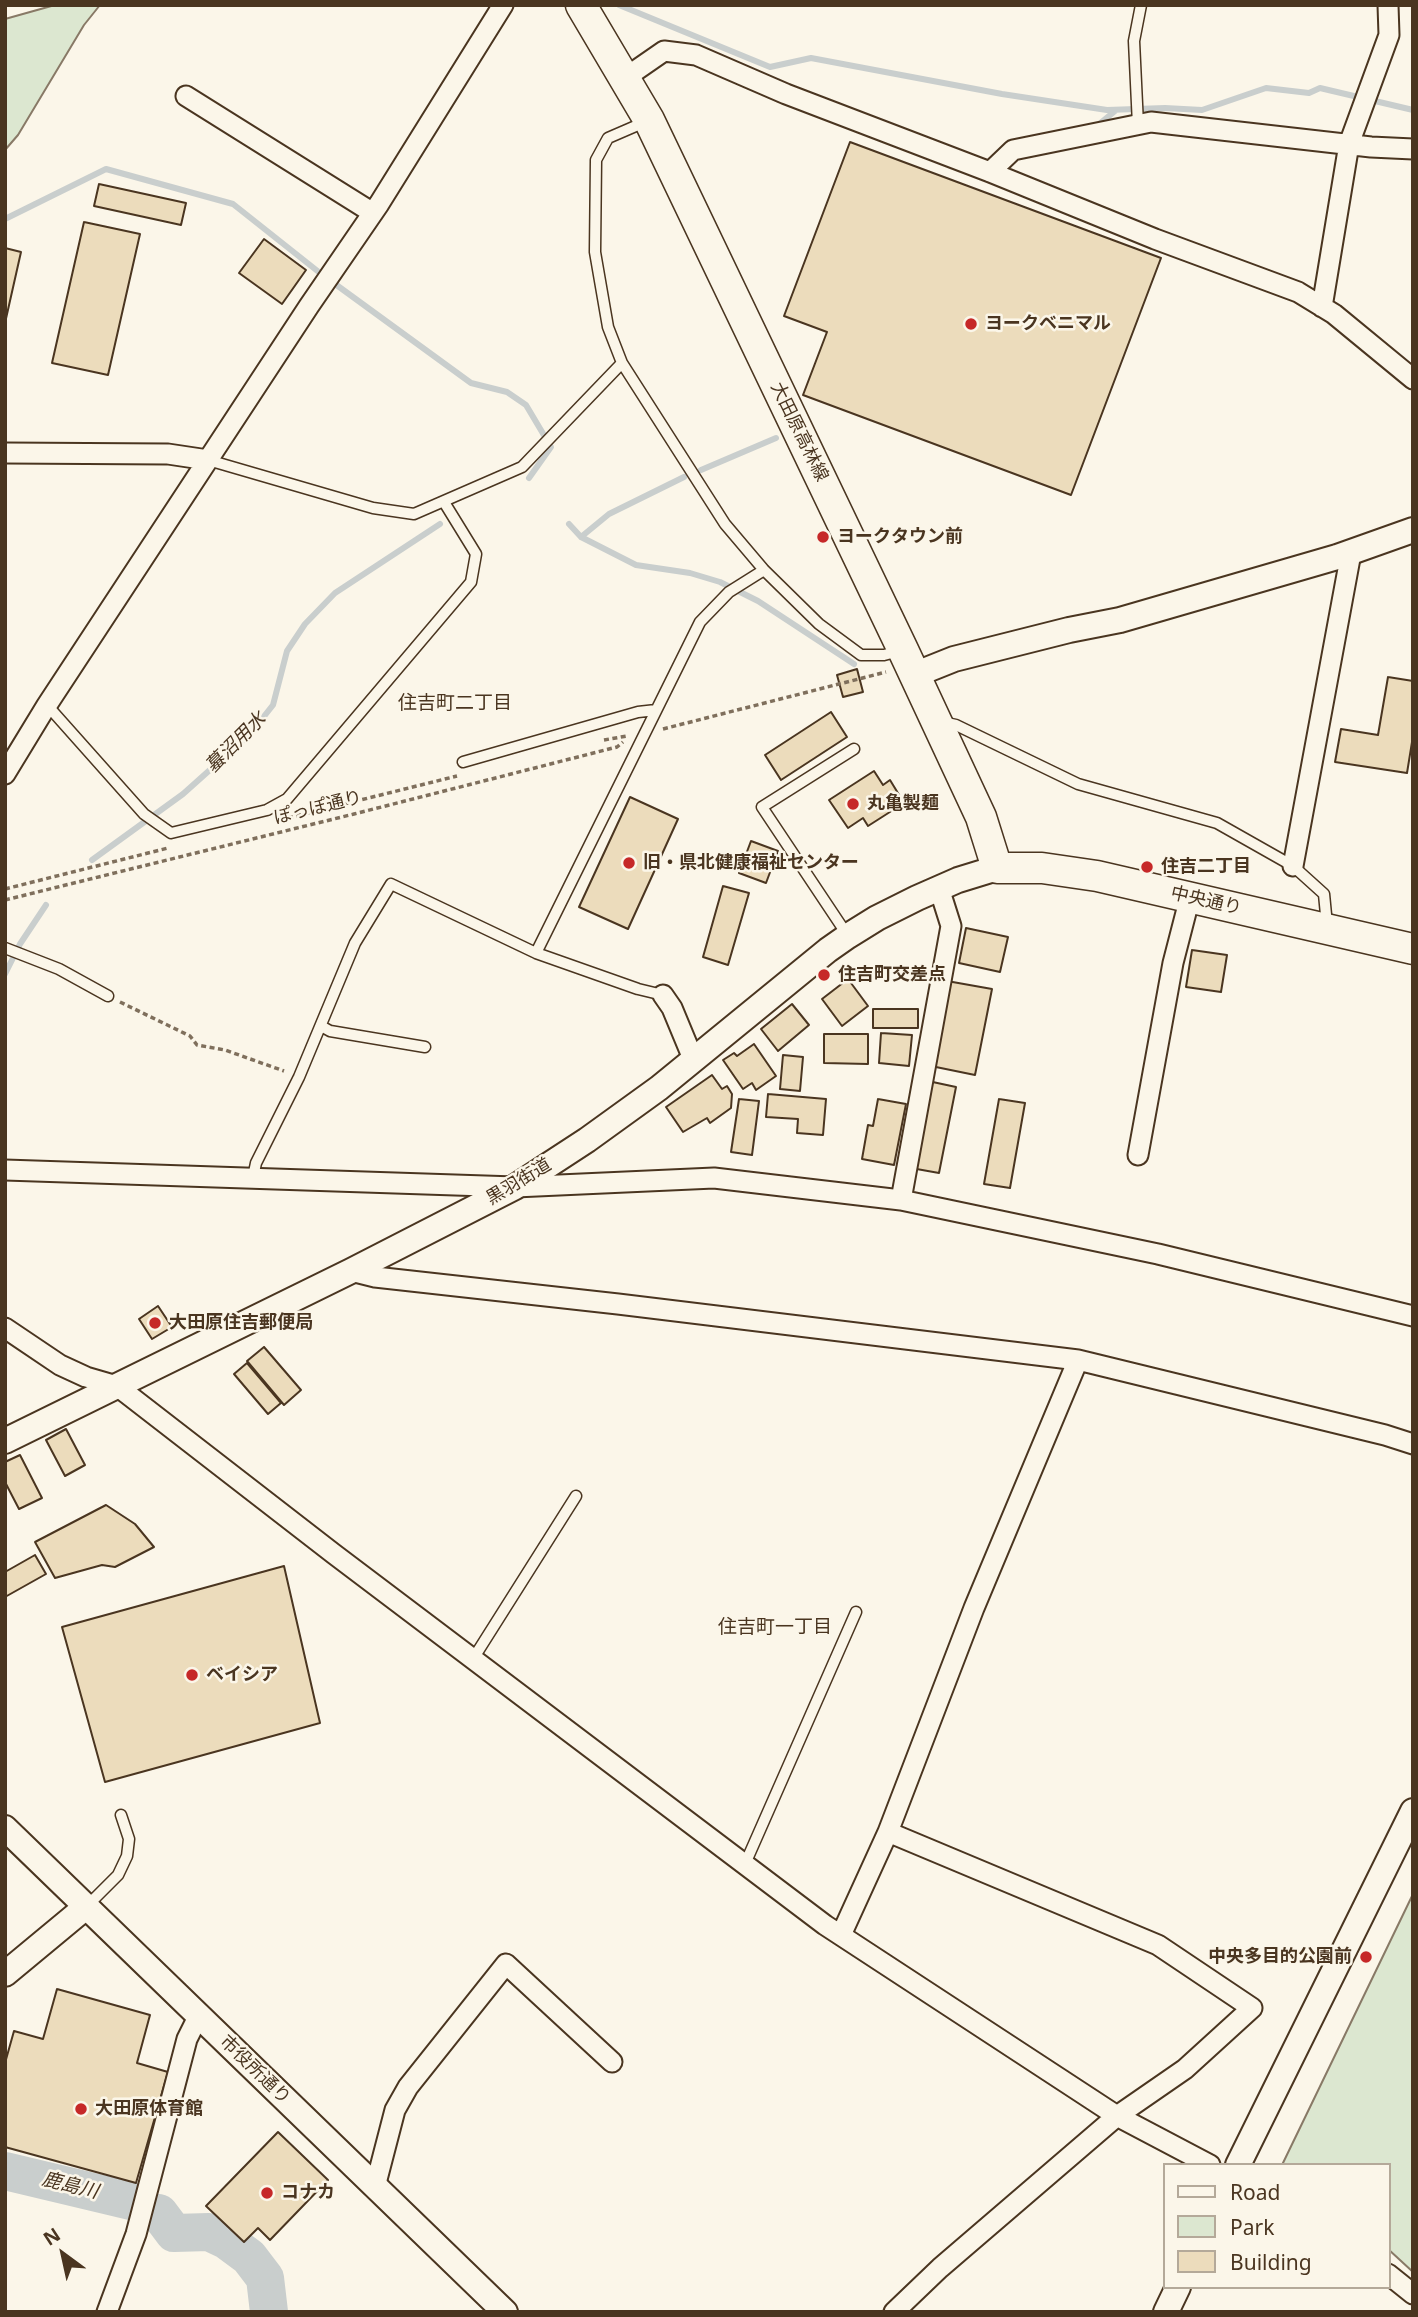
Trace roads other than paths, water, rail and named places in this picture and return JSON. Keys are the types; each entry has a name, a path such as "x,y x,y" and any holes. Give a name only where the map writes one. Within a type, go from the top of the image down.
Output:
{"main road":[{"name":"大田原高林線","path":"580,5 649,120 903,665 935,720 988,834 997,868"},
{"name":"中央通り","path":"997,868 1042,868 1097,876 1413,949"}],"street":[{"path":"5,774 47,705 373,213 503,5"},
{"path":"1322,307 1349,144 1389,35 1388,5"},
{"path":"625,78 664,51 696,55 786,94 1155,239 1298,292 1334,314 1413,379"},
{"path":"187,96 373,213"},
{"path":"990,172 1013,150 1150,122 1413,149"},
{"path":"5,453 168,454 208,460"},
{"path":"903,665 954,659 1120,620 1351,553 1413,530"},
{"path":"1293,866 1351,553"},
{"name":"黒羽街道","path":"5,1441 351,1271 514,1187 587,1140 694,1061 848,936 877,918 939,888 997,868"},
{"path":"901,1200 951,926 939,888"},
{"path":"1138,1155 1173,963 1190,897"},
{"path":"663,995 672,1009 694,1061"},
{"path":"5,1170 514,1187 714,1178 901,1200 1158,1254 1413,1316"},
{"path":"351,1271 375,1277 1078,1360 1413,1444"},
{"path":"5,1328 60,1365 86,1377 117,1386 473,1659 841,1935 1117,2116 1206,2163"},
{"path":"841,1935 888,1832 974,1608 1078,1360"},
{"path":"1239,2163 1413,1811"},
{"name":"市役所通り","path":"5,1828 505,2312"},
{"path":"888,1832 1158,1945 1252,2008 1185,2069 1117,2116 940,2268 894,2312"},
{"path":"5,1974 87,1906"},
{"path":"374,2187 395,2110 408,2087 506,1964 612,2062"},
{"path":"107,2312 136,2234 187,2039 199,2015"},
{"path":"1390,2276 1413,2294"},
{"path":"1166,2312 1177,2289"}],"lane":[{"path":"1138,125 1134,41 1141,5"},
{"path":"649,120 607,138 596,160 595,252 608,327 622,363 725,524 764,570 818,624 861,655 884,655 903,665"},
{"path":"208,460 373,508 414,514 522,467 622,363"},
{"path":"47,705 144,814 171,833 267,810 286,799 471,582 476,554 444,502"},
{"path":"536,953 700,622 729,592 764,570"},
{"path":"463,762 638,712 656,710"},
{"path":"935,720 956,725 1078,784 1217,823 1293,866 1324,894 1327,929"},
{"path":"848,936 762,807 854,749"},
{"path":"253,1177 256,1163 299,1077 355,943 391,884 536,953 638,989 663,995"},
{"path":"5,948 59,969 108,996"},
{"path":"321,1026 330,1031 425,1047"},
{"path":"473,1659 576,1496"},
{"path":"745,1864 856,1612"},
{"path":"87,1906 118,1875 127,1856 129,1839 121,1815"}],"waterway":[{"path":"619,5 770,67 811,58 1002,94 1107,110 1202,110 1266,88 1309,93 1320,88 1413,110"},
{"path":"1098,125 1115,111"},
{"path":"5,219 106,169 233,204 320,273 471,383 507,392 526,405 551,447 529,478"},
{"path":"701,470 776,438"},
{"path":"581,537 609,514 684,477"},
{"name":"蟇沼用水","path":"92,860 183,794 250,734 273,705 287,651 305,624 335,593 440,524"},
{"path":"569,524 581,537 636,565 690,573 720,582 758,601 854,664"},
{"name":"蟇沼用水","path":"5,974 20,944 46,905"},
{"name":"鹿島川","path":"5,2171 135,2202"},
{"name":"鹿島川","path":"159,2213 174,2233 209,2232 226,2240 249,2257 265,2278 269,2312"}],"place":[{"name":"ヨークベニマル","path":"971,324"},
{"name":"ヨークタウン前","path":"823,537"},
{"name":"丸亀製麺","path":"853,804"},
{"name":"旧・県北健康福祉センター","path":"629,863"},
{"name":"住吉二丁目","path":"1147,867"},
{"name":"住吉町交差点","path":"824,975"},
{"name":"大田原住吉郵便局","path":"155,1323"},
{"name":"ベイシア","path":"192,1675"},
{"name":"中央多目的公園前","path":"1366,1957"},
{"name":"大田原体育館","path":"81,2109"},
{"name":"コナカ","path":"267,2193"}],"district":[{"name":"住吉町二丁目","path":"455,704"},
{"name":"住吉町一丁目","path":"775,1628"}]}
